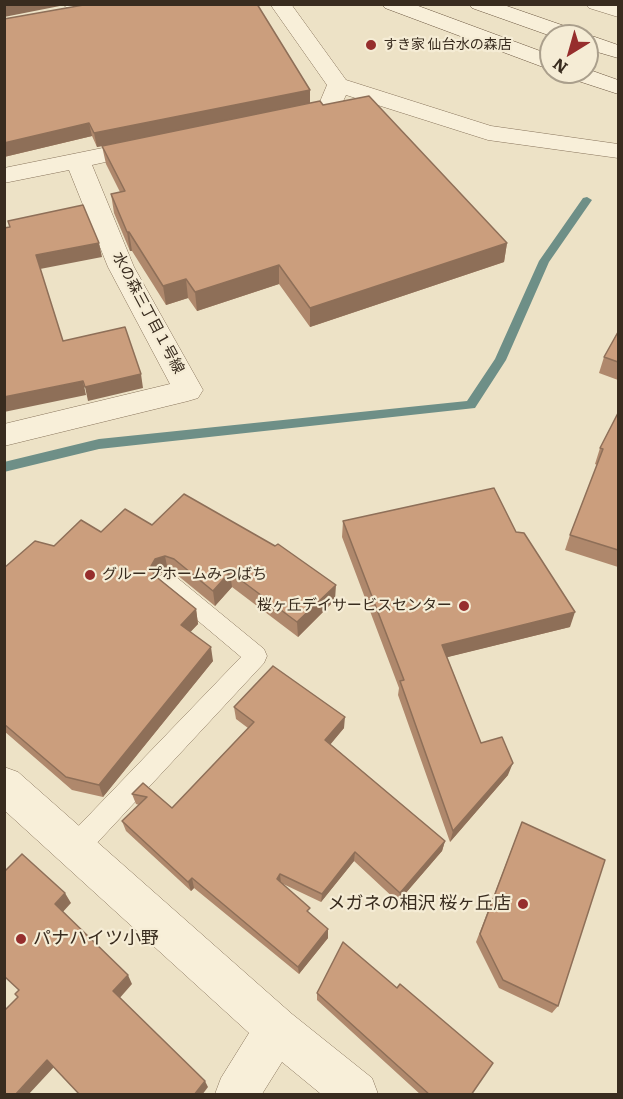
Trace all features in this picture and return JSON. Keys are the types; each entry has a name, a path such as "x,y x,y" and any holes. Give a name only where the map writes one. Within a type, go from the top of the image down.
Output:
{"street":[{"path":"280,4 338,85 488,133 618,151"},
{"path":"392,4 539,59"},
{"path":"478,4 539,25"},
{"path":"596,4 618,11"},
{"path":"50,17 86,8"},
{"path":"599,46 618,52"},
{"path":"599,81 618,87"},
{"path":"272,121 329,109 338,85"},
{"path":"4,176 169,142"},
{"name":"水の森三丁目１号線","path":"4,435 188,390 121,267 78,161"},
{"path":"4,785 277,1029 356,1095"},
{"path":"237,1095 277,1029"}],"lane":[{"path":"75,848 256,656 167,582"}],"building":[{"path":"89,4 257,4 310,90 94,133 89,123 4,143 4,19"},
{"path":"369,96 507,243 310,308 279,265 195,292 186,279 163,286 127,232 111,194 125,191 102,146 320,101 323,105"},
{"path":"83,205 99,243 36,255 63,341 125,327 141,374 85,387 83,381 4,397 4,228 10,227 8,221"},
{"path":"618,332 618,362 604,357"},
{"path":"618,413 618,550 570,535 603,449 600,448"},
{"name":"桜ヶ丘デイサービスセンター","path":"494,488 516,532 524,533 575,612 442,645 481,743 502,737 513,763 453,831 400,681 404,680 343,521"},
{"path":"184,494 275,546 278,544 336,585 297,622 230,572 213,591 174,559 165,556 155,559 151,566 154,575 196,609 181,625 211,647 99,785 66,777 4,724 4,568 35,541 54,546 81,520 101,532 125,509 152,525"},
{"path":"273,666 345,717 325,740 445,841 400,893 355,852 322,894 280,874 277,879 310,908 307,911 328,929 298,967 192,878 188,882 122,821 147,797 132,794 143,783 172,808 254,722 234,707"},
{"path":"522,822 605,860 558,1006 503,980 480,934"},
{"path":"22,854 65,893 55,904 128,975 113,991 205,1081 194,1095 80,1095 47,1060 15,1095 4,1095 4,1011 18,997 15,994 19,990 4,976 4,872"},
{"path":"343,942 397,988 400,984 493,1063 471,1095 430,1095 317,993"}],"waterway":[{"path":"4,467 99,444 471,405 500,360 544,261 587,200"}],"place":[{"name":"すき家 仙台水の森店","path":"371,45"},
{"name":"グループホームみつばち","path":"90,575"},
{"name":"桜ヶ丘デイサービスセンター","path":"464,606"},
{"name":"メガネの相沢 桜ヶ丘店","path":"523,904"},
{"name":"パナハイツ小野","path":"21,939"}]}
